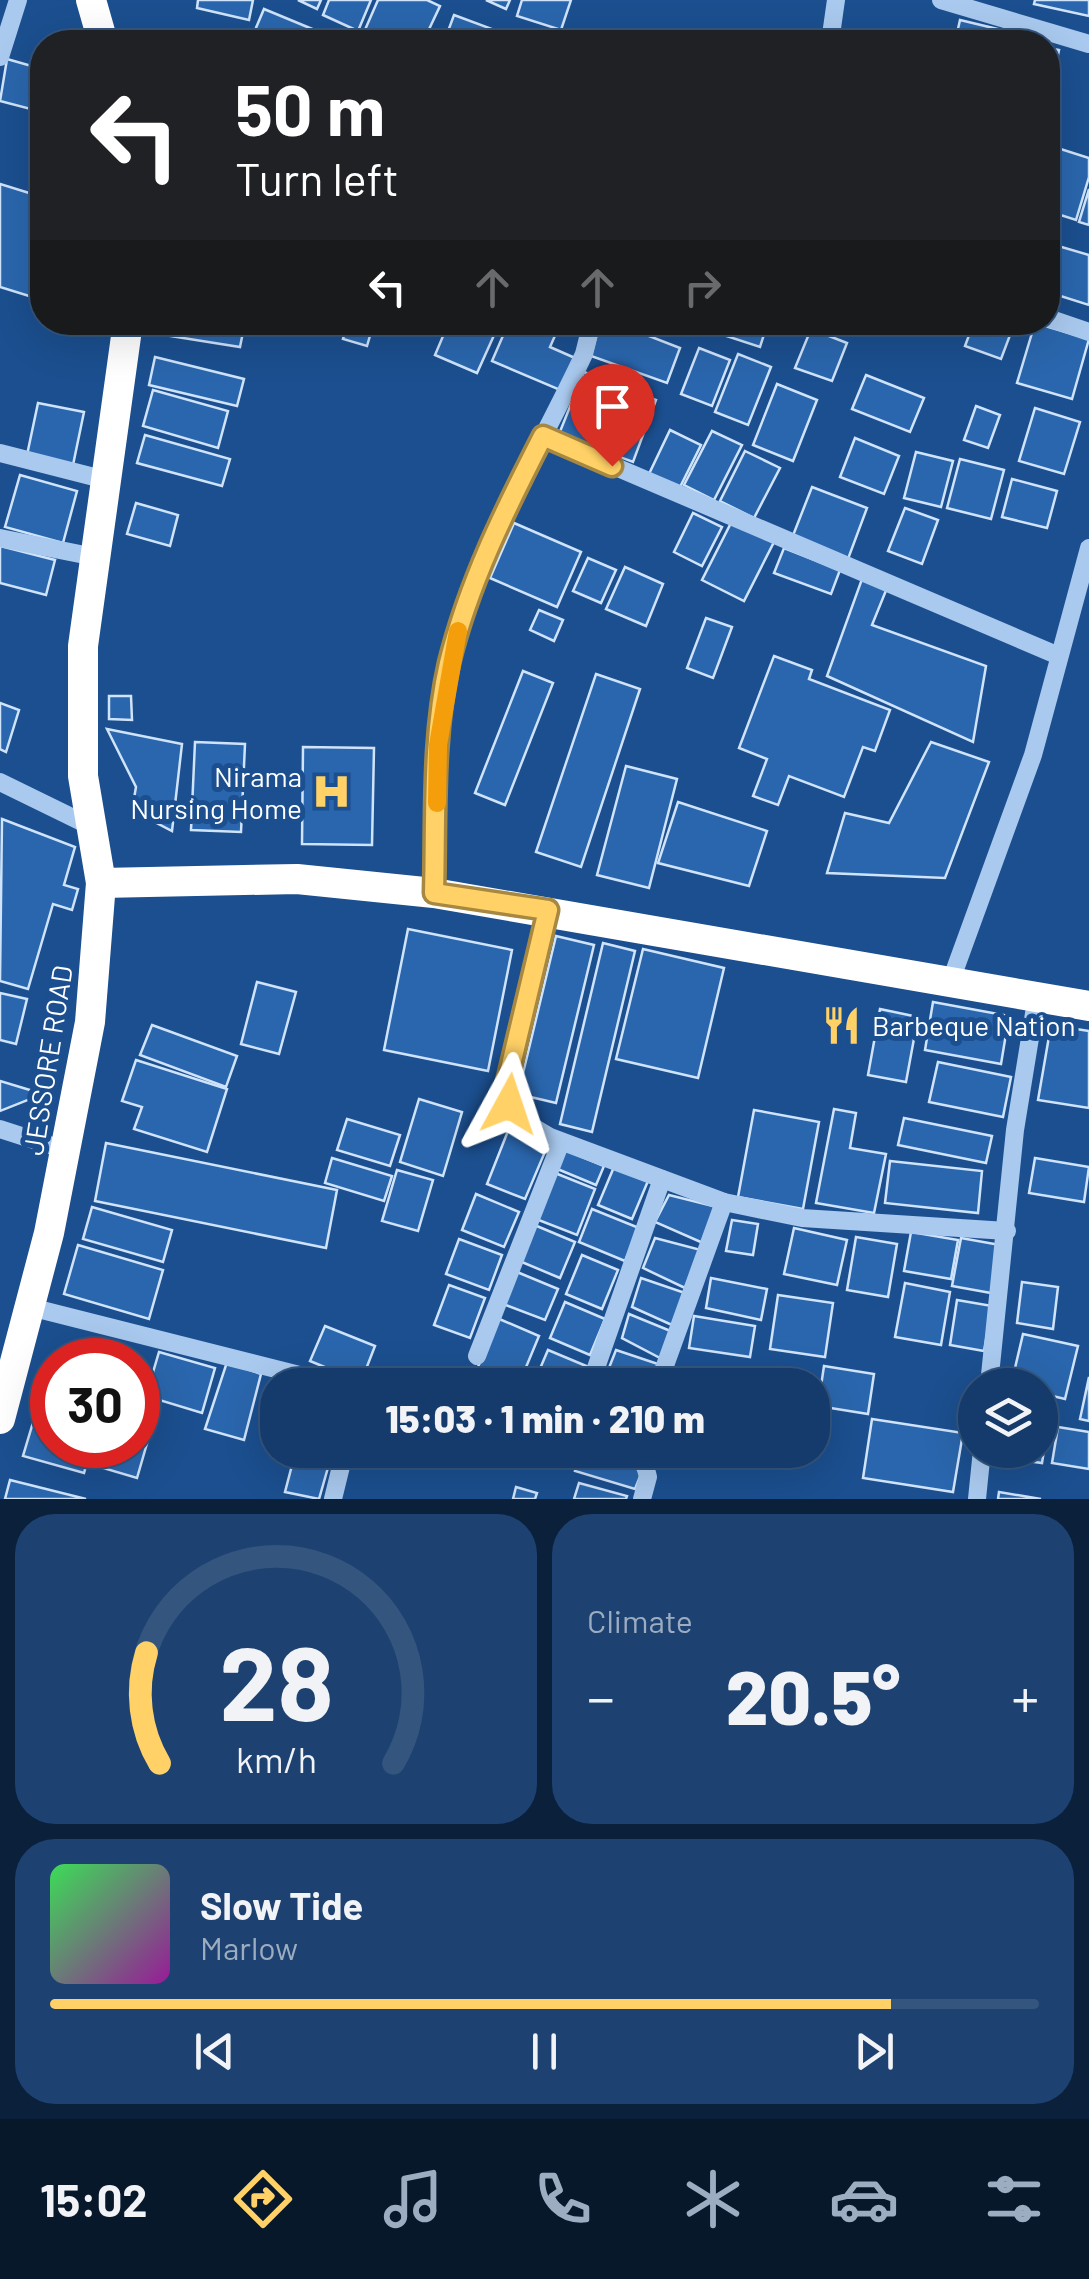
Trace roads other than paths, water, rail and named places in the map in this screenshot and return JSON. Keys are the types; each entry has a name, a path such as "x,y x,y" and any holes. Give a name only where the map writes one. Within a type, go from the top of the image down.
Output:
{"highway":[{"path":"91,0 100,30"},
{"name":"JESSORE ROAD","path":"0,1420 68,1151 90,1022 101,883 80,722 83,646 126,335"},
{"path":"101,883 297,879 434,893 1089,1006"}],"street":[{"path":"0,56 18,0"},
{"path":"832,30 836,0"},
{"path":"941,0 1042,30"},
{"path":"1060,35 1089,44"},
{"path":"1060,322 1089,332"},
{"path":"434,893 438,745 448,667 490,539 584,354 589,335"},
{"path":"543,436 1060,656"},
{"path":"0,452 106,480"},
{"path":"0,538 95,557"},
{"path":"950,984 1033,755 1089,548"},
{"path":"0,782 92,827"},
{"path":"548,910 506,1086 509,1104 524,1122 561,1142 724,1202 802,1218 1006,1231"},
{"path":"991,1368 1015,1130 1037,996"},
{"path":"0,1129 68,1151"},
{"path":"477,1356 561,1142"},
{"path":"596,1368 662,1179"},
{"path":"664,1368 724,1202"},
{"path":"30,1308 271,1368"},
{"path":"332,1499 340,1468"},
{"path":"642,1499 648,1477 646,1468"},
{"path":"977,1499 980,1468"}],"place":[{"name":"Nirama Nursing Home","path":"332,792"},
{"name":"Barbeque Nation","path":"842,1025"}]}
